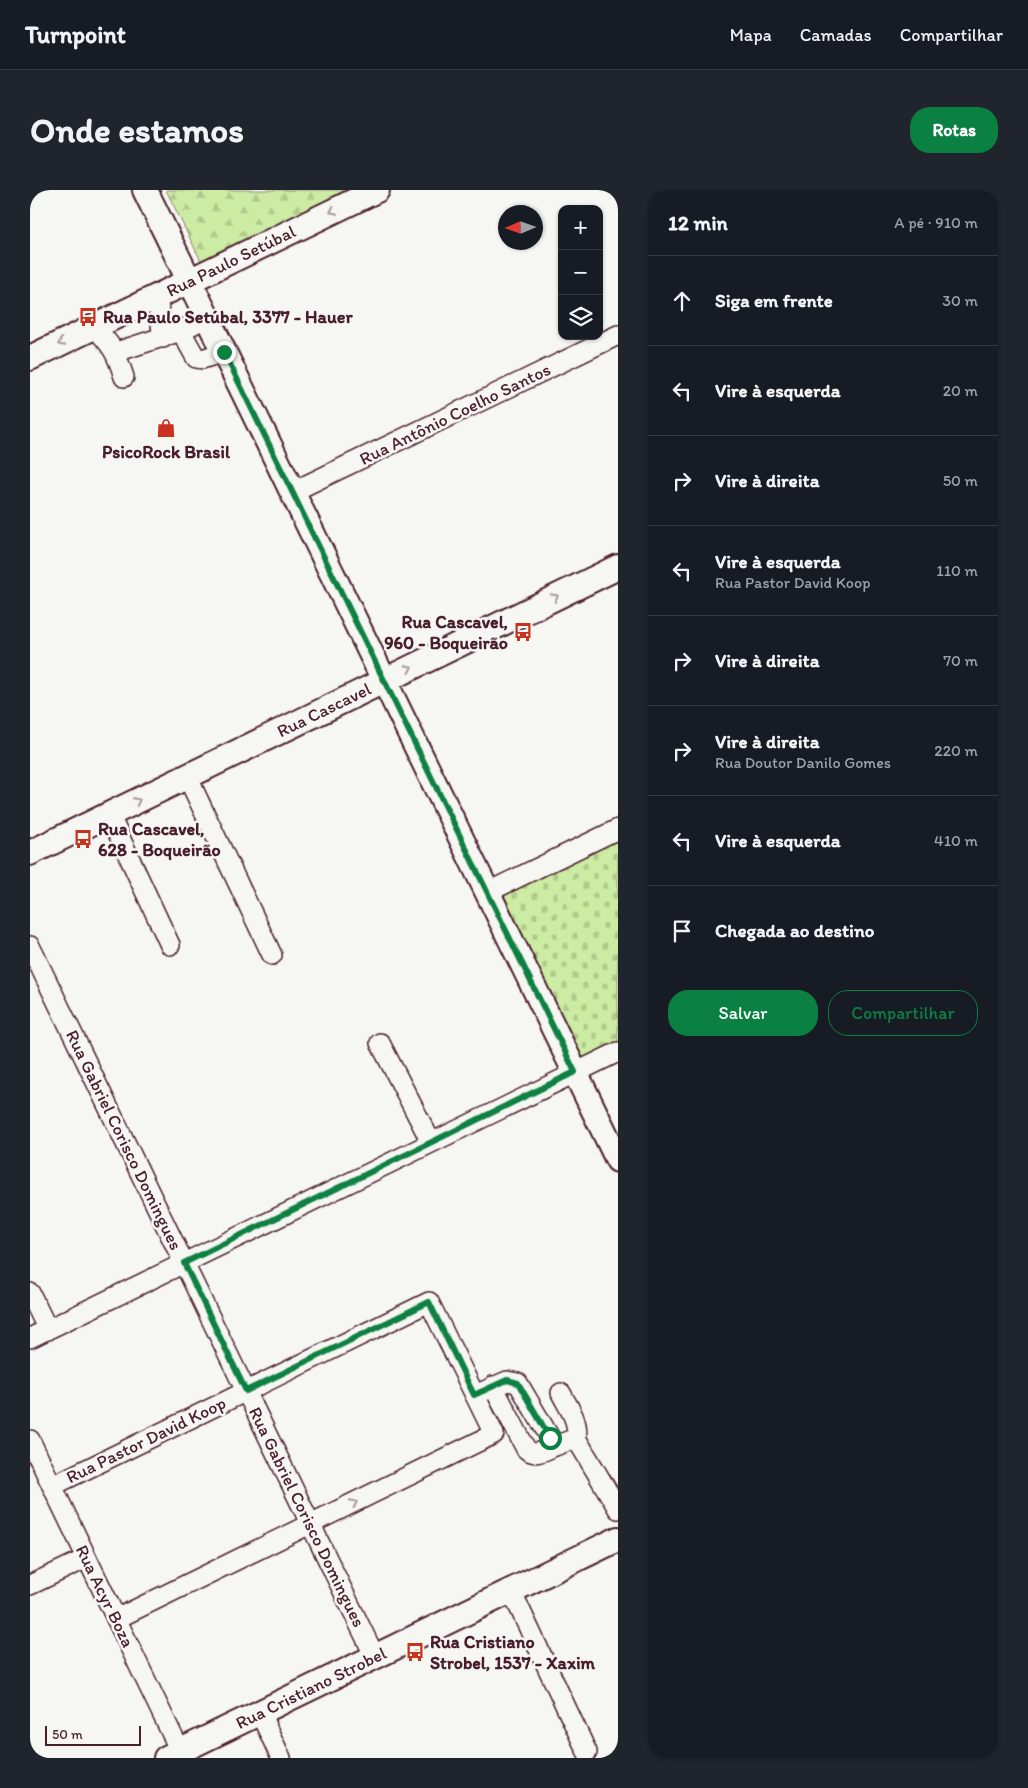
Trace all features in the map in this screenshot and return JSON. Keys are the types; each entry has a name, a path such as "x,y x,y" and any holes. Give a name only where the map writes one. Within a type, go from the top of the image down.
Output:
{"main road":[{"path":"145,190 618,1160"},
{"name":"Rua Paulo Setúbal","path":"30,358 377,190"},
{"name":"Rua Cascavel","path":"30,853 618,567"},
{"name":"Rua Cristiano Strobel","path":"173,1755 618,1539"}],"street":[{"path":"157,297 162,338"},
{"path":"116,352 181,331 207,317"},
{"path":"94,327 116,352 124,377"},
{"path":"181,331 196,358 202,359 224,352"},
{"name":"Rua Antônio Coelho Santos","path":"292,492 618,335"},
{"path":"187,776 272,955"},
{"path":"109,814 170,945"},
{"path":"488,892 618,829"},
{"name":"Rua Gabriel Corisco Domingues","path":"30,946 375,1657"},
{"path":"380,1043 431,1142"},
{"path":"30,1338 618,1052"},
{"path":"30,1293 48,1330"},
{"name":"Rua Pastor David Koop","path":"52,1486 429,1302 474,1395"},
{"path":"116,1620 494,1434 474,1395 507,1380 518,1383 555,1446"},
{"path":"492,1386 526,1449 530,1453 537,1454 576,1438"},
{"path":"561,1393 577,1423 576,1438 618,1509"},
{"name":"Rua Acyr Boza","path":"30,1440 116,1620 173,1755"},
{"path":"30,1585 87,1558"},
{"path":"511,1590 587,1752"},
{"path":"260,1713 281,1758"}],"green space":[{"path":"166,190 351,190 202,263"},
{"path":"618,840 618,1045 582,1062 504,895"}],"place":[{"name":"Rua Paulo Setúbal, 3377 - Hauer","path":"88,317"},
{"name":"PsicoRock Brasil","path":"166,428"},
{"name":"Rua Cascavel, 960 - Boqueirão","path":"523,632"},
{"name":"Rua Cascavel, 628 - Boqueirão","path":"83,839"},
{"name":"Rua Cristiano Strobel, 1537 - Xaxim","path":"415,1652"}],"route":[{"path":"224,352 575,1072 184,1263 246,1391 429,1302 474,1395 507,1380 513,1380 518,1383 550,1438"}]}
